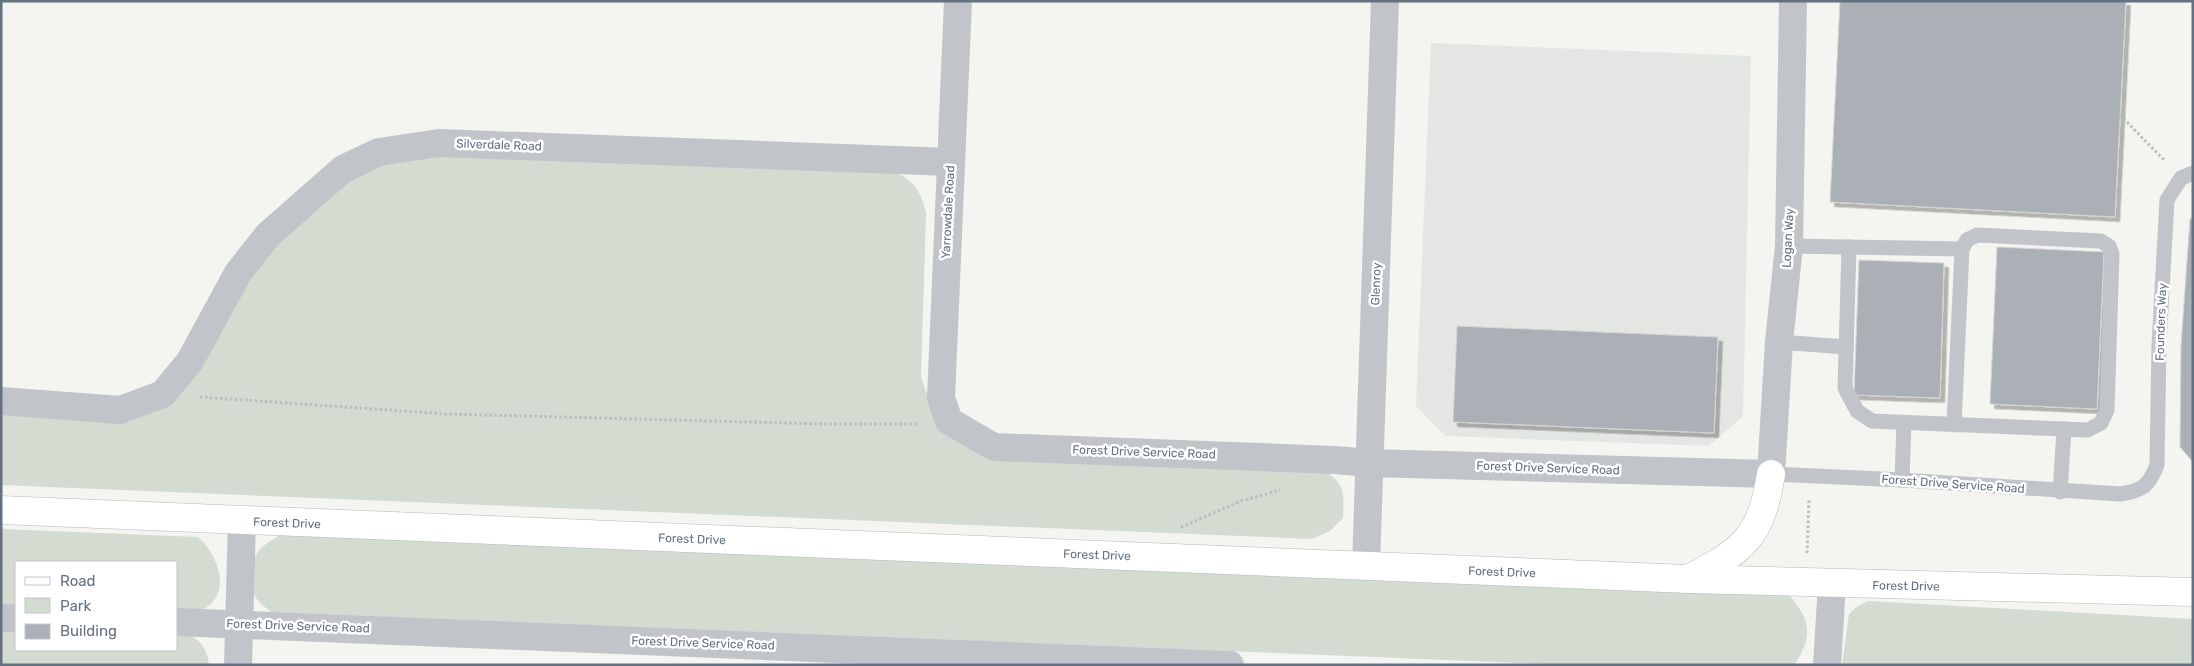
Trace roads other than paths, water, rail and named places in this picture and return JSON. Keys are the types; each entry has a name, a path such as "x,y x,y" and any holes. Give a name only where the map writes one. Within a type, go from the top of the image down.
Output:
{"main road":[{"path":"1688,579 1721,561 1754,532 1765,508 1771,474"},
{"name":"Forest Drive","path":"1,510 1821,584 2193,592"}],"street":[{"name":"Yarrowdale Road","path":"938,422 941,398 958,1"},
{"name":"Glenroy","path":"1366,566 1385,1"},
{"name":"Logan Way","path":"1771,474 1779,342 1789,246 1793,1"},
{"name":"Silverdale Road","path":"1,401 120,410 163,394 190,361 238,273 268,235 343,169 379,152 439,143 950,162"},
{"name":"Forest Drive Service Road","path":"938,422 994,447 1335,460 1369,463 1771,474"},
{"path":"238,665 241,624 242,521"},
{"path":"1821,584 1827,665"},
{"path":"1,618 15,618"},
{"name":"Forest Drive Service Road","path":"178,622 1230,665"}],"lane":[{"name":"Founders Way","path":"2151,482 2157,465 2166,200 2187,175"},
{"path":"1850,247 1845,388 1857,411 1872,421 1904,423 1954,425 2088,430 2101,423 2107,410 2112,254 2108,246 2101,241 1977,235 1967,240 1962,249 1954,425"},
{"path":"1789,246 1962,249"},
{"path":"1779,342 1846,347"},
{"path":"1902,480 1904,423"},
{"path":"2060,492 2064,429"},
{"name":"Forest Drive Service Road","path":"1771,474 1902,480 2060,492 2127,493 2135,492 2151,482"}]}
